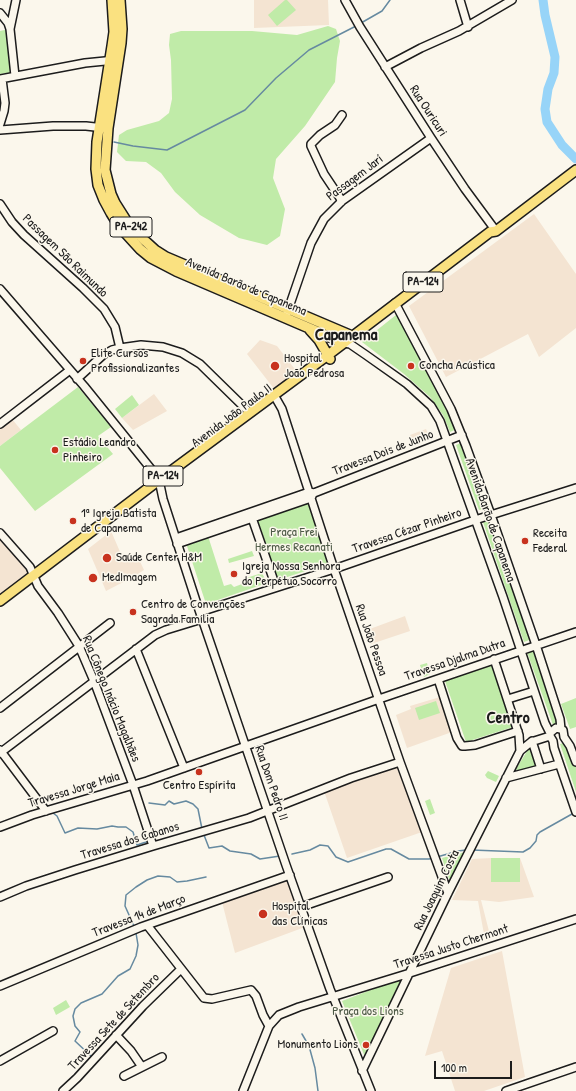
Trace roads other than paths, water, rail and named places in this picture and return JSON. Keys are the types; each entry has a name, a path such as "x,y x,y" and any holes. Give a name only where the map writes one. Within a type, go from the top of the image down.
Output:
{"main road":[{"name":"Avenida Barão de Capanema","path":"112,0 115,60"},
{"name":"Avenida Barão de Capanema","path":"120,0 122,30 115,60 104,128 105,170 103,184 127,222 144,240 153,254 166,257 199,276 287,314 339,332 348,343"},
{"name":"Avenida João Paulo II","path":"159,483 348,343 490,232 496,231 576,172"},
{"name":"Avenida Barão de Capanema","path":"287,314 310,328 348,343"},
{"path":"310,328 329,357"},
{"name":"Avenida João Paulo II","path":"0,607 35,578 249,412 275,397"},
{"name":"Avenida João Paulo II","path":"0,601 35,578"}],"street":[{"path":"10,29 16,0"},
{"name":"Rua Ouricuri","path":"345,0 385,67 431,138 465,189 496,231"},
{"path":"460,0 468,27"},
{"path":"385,67 468,27 512,0"},
{"path":"0,13 8,23 10,29 15,76"},
{"path":"0,124 5,103 1,79 85,63 115,60"},
{"path":"341,202 340,198 324,174 311,144 320,135 335,125 342,115"},
{"path":"0,130 59,126 104,128"},
{"name":"Passagem Jarí","path":"287,314 313,237 324,219 341,202 431,138"},
{"name":"Passagem São Raimundo","path":"0,204 12,222 24,235 104,309 115,327 120,348"},
{"path":"0,289 77,378 151,469 159,483"},
{"name":"Avenida Barão de Capanema","path":"396,306 451,409 462,435 536,645 560,719 561,728"},
{"name":"Avenida Barão de Capanema","path":"348,343 387,369 424,399 436,414 447,440 521,650 576,812"},
{"path":"77,378 103,355 120,348 141,345 162,347 182,353 191,358 207,370 249,412"},
{"path":"0,424 70,370"},
{"name":"Rua João Pessoa","path":"275,397 285,418 311,494 334,569 400,762 448,893"},
{"name":"Travessa Dois de Junho","path":"176,541 311,494 462,435"},
{"name":"Rua Dom Pedro II","path":"159,483 176,541 301,907 333,997 371,1091"},
{"name":"Travessa Cézar Pinheiro","path":"0,752 162,631 276,587 334,569 475,520 576,488"},
{"path":"251,516 276,587"},
{"name":"Rua Cônego Inácio Magalhães","path":"0,533 30,567 38,586 58,613 79,646 94,681 133,785 152,846"},
{"path":"0,708 110,623"},
{"name":"Travessa Djalma Dutra","path":"246,746 494,659 576,632"},
{"path":"136,649 184,768"},
{"path":"494,659 519,733 520,751"},
{"path":"438,679 457,738 462,746 470,746 519,733 532,741 541,768"},
{"path":"508,699 534,691"},
{"path":"564,737 560,742 551,736 554,729 561,728 576,762"},
{"name":"Rua Joaquim Costa","path":"362,1071 448,893 520,751 532,741 551,736"},
{"name":"Travessa Jorge Maia","path":"0,827 46,811 133,785 246,746"},
{"path":"0,752 46,811"},
{"name":"Travessa dos Cabanos","path":"0,897 52,877 233,823 268,811 345,780 400,762"},
{"path":"506,778 559,764"},
{"name":"Travessa 14 de Março","path":"0,986 147,925 290,875"},
{"path":"301,907 388,877"},
{"name":"Travessa Justo Chermont","path":"269,1026 276,1018 285,1012 576,919"},
{"path":"147,925 201,995 208,999 246,990 253,991 256,996 269,1026 243,1091"},
{"name":"Travessa Sete de Setembro","path":"64,1091 116,1035 181,969"},
{"path":"0,1061 52,1031"},
{"path":"116,1035 131,1051 142,1067"},
{"path":"124,1076 162,1058"},
{"path":"506,1091 576,1067"}],"waterway":[{"path":"361,23 382,11 390,0"},
{"path":"543,0 555,57 554,73 548,89 545,109 547,122 562,145 576,159"},
{"path":"114,142 167,150 245,110 276,78 309,50 356,26"},
{"path":"149,803 165,805 169,801 174,804 186,801 193,804 198,809 202,829"},
{"path":"53,813 57,816 65,833 78,828 97,829 112,826 126,827 133,832 137,845 149,841"},
{"path":"472,850 523,852 530,848 536,841 537,835 540,832 572,814"},
{"path":"204,835 209,848 222,846 230,851 251,854 260,859 280,856"},
{"path":"292,854 310,850 320,845 328,846 336,857 348,862 386,849 391,849 409,859 433,858"},
{"path":"437,857 466,850"},
{"path":"134,926 125,906 126,895 136,887 147,880 158,876 170,877 177,882 206,877"},
{"path":"92,1057 75,1041 80,1032 75,1026 73,1016 75,1009 81,1003 102,994 118,976 130,969 136,956 138,945 136,933"},
{"path":"302,1034 309,1046 315,1068 318,1091"}],"place":[{"name":"Elite Cursos Profissionalizantes","path":"83,361"},
{"name":"Hospital João Pedrosa","path":"275,366"},
{"name":"Concha Acústica","path":"411,366"},
{"name":"Estádio Leandro Pinheiro","path":"55,450"},
{"name":"1ª Igreja Batista de Capanema","path":"73,521"},
{"name":"Receita Federal","path":"525,541"},
{"name":"Saúde Center H&M","path":"107,558"},
{"name":"Igreja Nossa Senhora do Perpétuo Socorro","path":"234,574"},
{"name":"MedImagem","path":"93,578"},
{"name":"Centro de Convenções Sagrada Família","path":"133,612"},
{"name":"Centro Espírita","path":"199,772"},
{"name":"Hospital das Clínicas","path":"263,914"},
{"name":"Monumento Lions","path":"366,1045"}],"district":[{"name":"Capanema","path":"346,335"},
{"name":"Centro","path":"508,718"}],"park label":[{"name":"Praça Frei Hermes Recanati","path":"294,540"},
{"name":"Praça dos Lions","path":"368,1012"}]}
